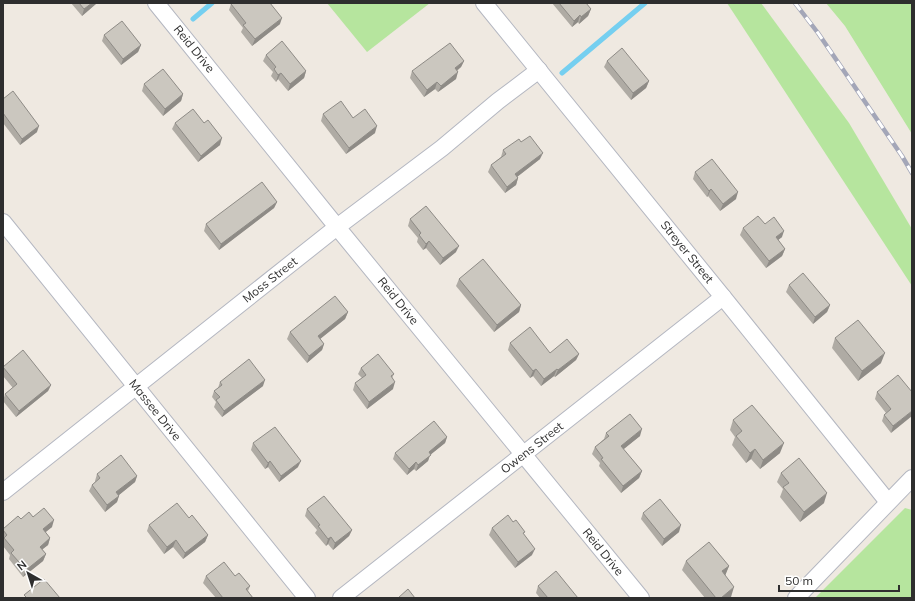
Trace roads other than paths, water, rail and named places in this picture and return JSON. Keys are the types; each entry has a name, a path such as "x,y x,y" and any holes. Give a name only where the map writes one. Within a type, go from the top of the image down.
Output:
{"street":[{"name":"Reid Drive","path":"156,3 337,227 641,598"},
{"name":"Streyer Street","path":"484,3 888,502"},
{"name":"Moss Street","path":"3,492 337,227 442,148 498,101 539,70"},
{"name":"Massee Drive","path":"3,222 307,598"},
{"name":"Owens Street","path":"341,598 723,297"},
{"path":"796,598 912,478"}],"waterway":[{"path":"193,19 212,3"},
{"path":"562,73 645,3"}],"railway":[{"path":"795,3 818,33 912,173"}]}
